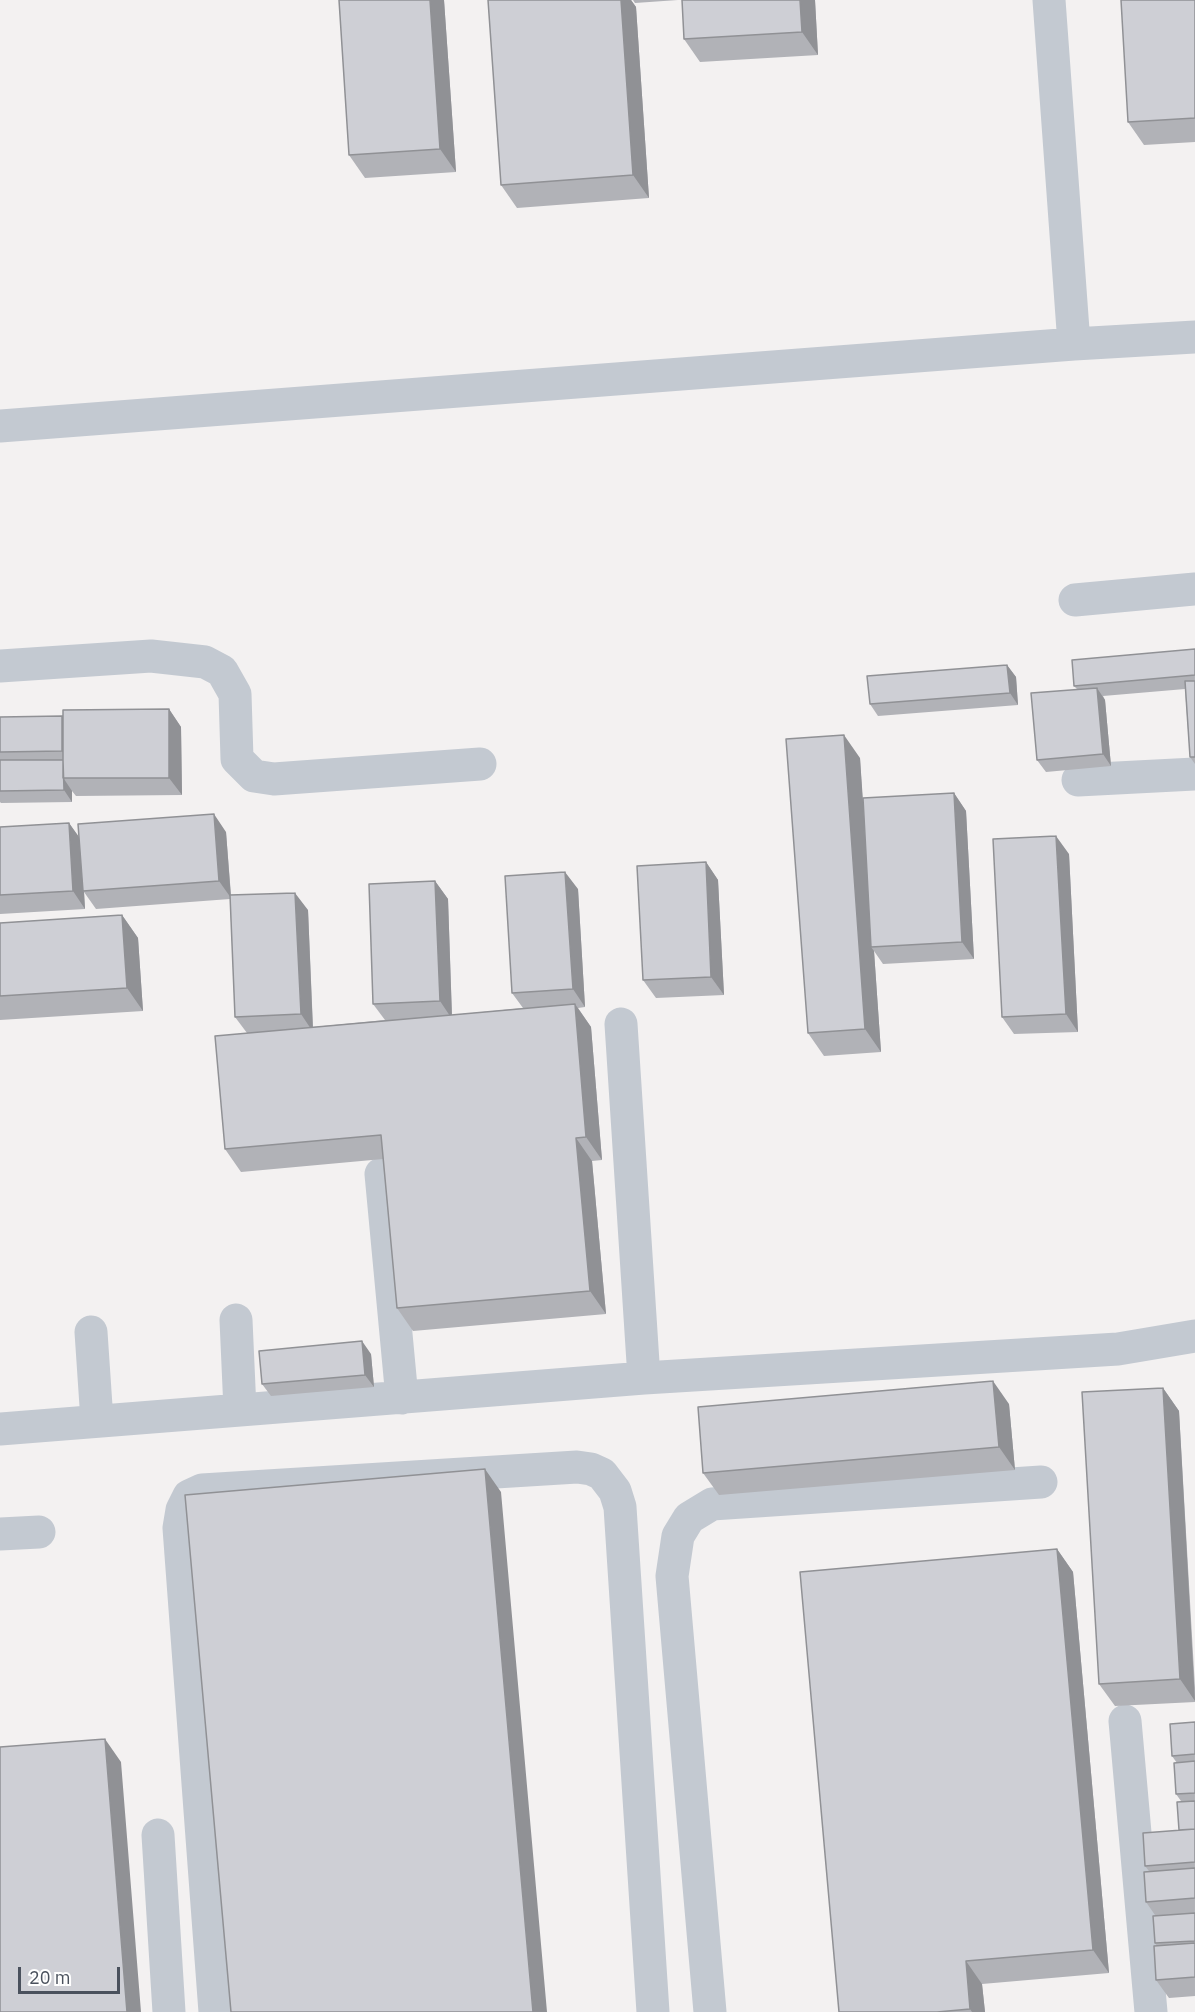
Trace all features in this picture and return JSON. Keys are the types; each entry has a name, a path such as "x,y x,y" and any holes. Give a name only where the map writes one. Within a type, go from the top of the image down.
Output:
{"street":[{"path":"1049,0 1074,344"},
{"path":"0,426 1074,344 1195,337"},
{"path":"1075,600 1195,589"},
{"path":"0,666 151,656 205,662 222,671 235,694 237,759 254,776 274,779 480,764"},
{"path":"1078,780 1195,774"},
{"path":"621,1024 644,1378"},
{"path":"381,1174 402,1398"},
{"path":"236,1320 240,1410"},
{"path":"91,1332 97,1421"},
{"path":"0,1429 644,1378 1118,1348 1195,1336"},
{"path":"215,2012 180,1528 182,1510 189,1496 202,1490 577,1467 591,1469 602,1474 615,1491 620,1507 653,2012"},
{"path":"710,2012 672,1576 678,1536 689,1518 712,1504 1041,1482"},
{"path":"0,1534 39,1532"},
{"path":"1125,1721 1151,2012"},
{"path":"158,1834 169,2012"}],"building":[{"path":"339,0 430,0 440,149 349,155"},
{"path":"488,0 621,0 633,175 501,185"},
{"path":"682,0 800,0 802,32 684,39"},
{"path":"1121,0 1195,0 1195,118 1128,122"},
{"path":"1195,649 1195,675 1074,686 1072,660"},
{"path":"1007,665 1010,693 870,704 867,676"},
{"path":"1185,681 1195,681 1195,757 1190,757"},
{"path":"1097,688 1103,754 1037,760 1031,693"},
{"path":"169,709 169,778 63,778 63,710"},
{"path":"62,716 62,751 0,752 0,717"},
{"path":"844,735 865,1029 808,1033 786,739"},
{"path":"0,760 63,760 64,790 0,791"},
{"path":"954,793 962,942 871,947 863,798"},
{"path":"214,814 219,881 83,891 78,824"},
{"path":"69,823 73,891 0,895 0,827"},
{"path":"1056,836 1066,1014 1002,1017 993,839"},
{"path":"706,862 711,977 643,980 637,866"},
{"path":"565,872 573,989 512,993 505,876"},
{"path":"435,881 440,1001 373,1004 369,884"},
{"path":"295,893 301,1014 235,1017 230,895"},
{"path":"122,915 127,988 0,996 0,923"},
{"path":"575,1004 586,1137 576,1138 590,1291 397,1308 381,1135 225,1149 215,1036"},
{"path":"362,1341 365,1375 262,1384 259,1351"},
{"path":"993,1381 999,1447 703,1473 698,1407"},
{"path":"1163,1388 1180,1679 1099,1684 1082,1392"},
{"path":"485,1469 533,2012 231,2012 185,1495"},
{"path":"1057,1549 1093,1950 966,1961 970,2009 937,2012 839,2012 800,1572"},
{"path":"1195,1722 1195,1754 1172,1756 1170,1724"},
{"path":"105,1739 127,2012 0,2012 0,1747"},
{"path":"1195,1761 1195,1793 1176,1794 1174,1763"},
{"path":"1195,1801 1195,1829 1179,1830 1177,1802"},
{"path":"1195,1829 1195,1862 1145,1866 1143,1833"},
{"path":"1195,1868 1195,1898 1146,1902 1144,1872"},
{"path":"1195,1913 1195,1941 1155,1943 1153,1916"},
{"path":"1195,1943 1195,1977 1156,1980 1154,1946"}]}
